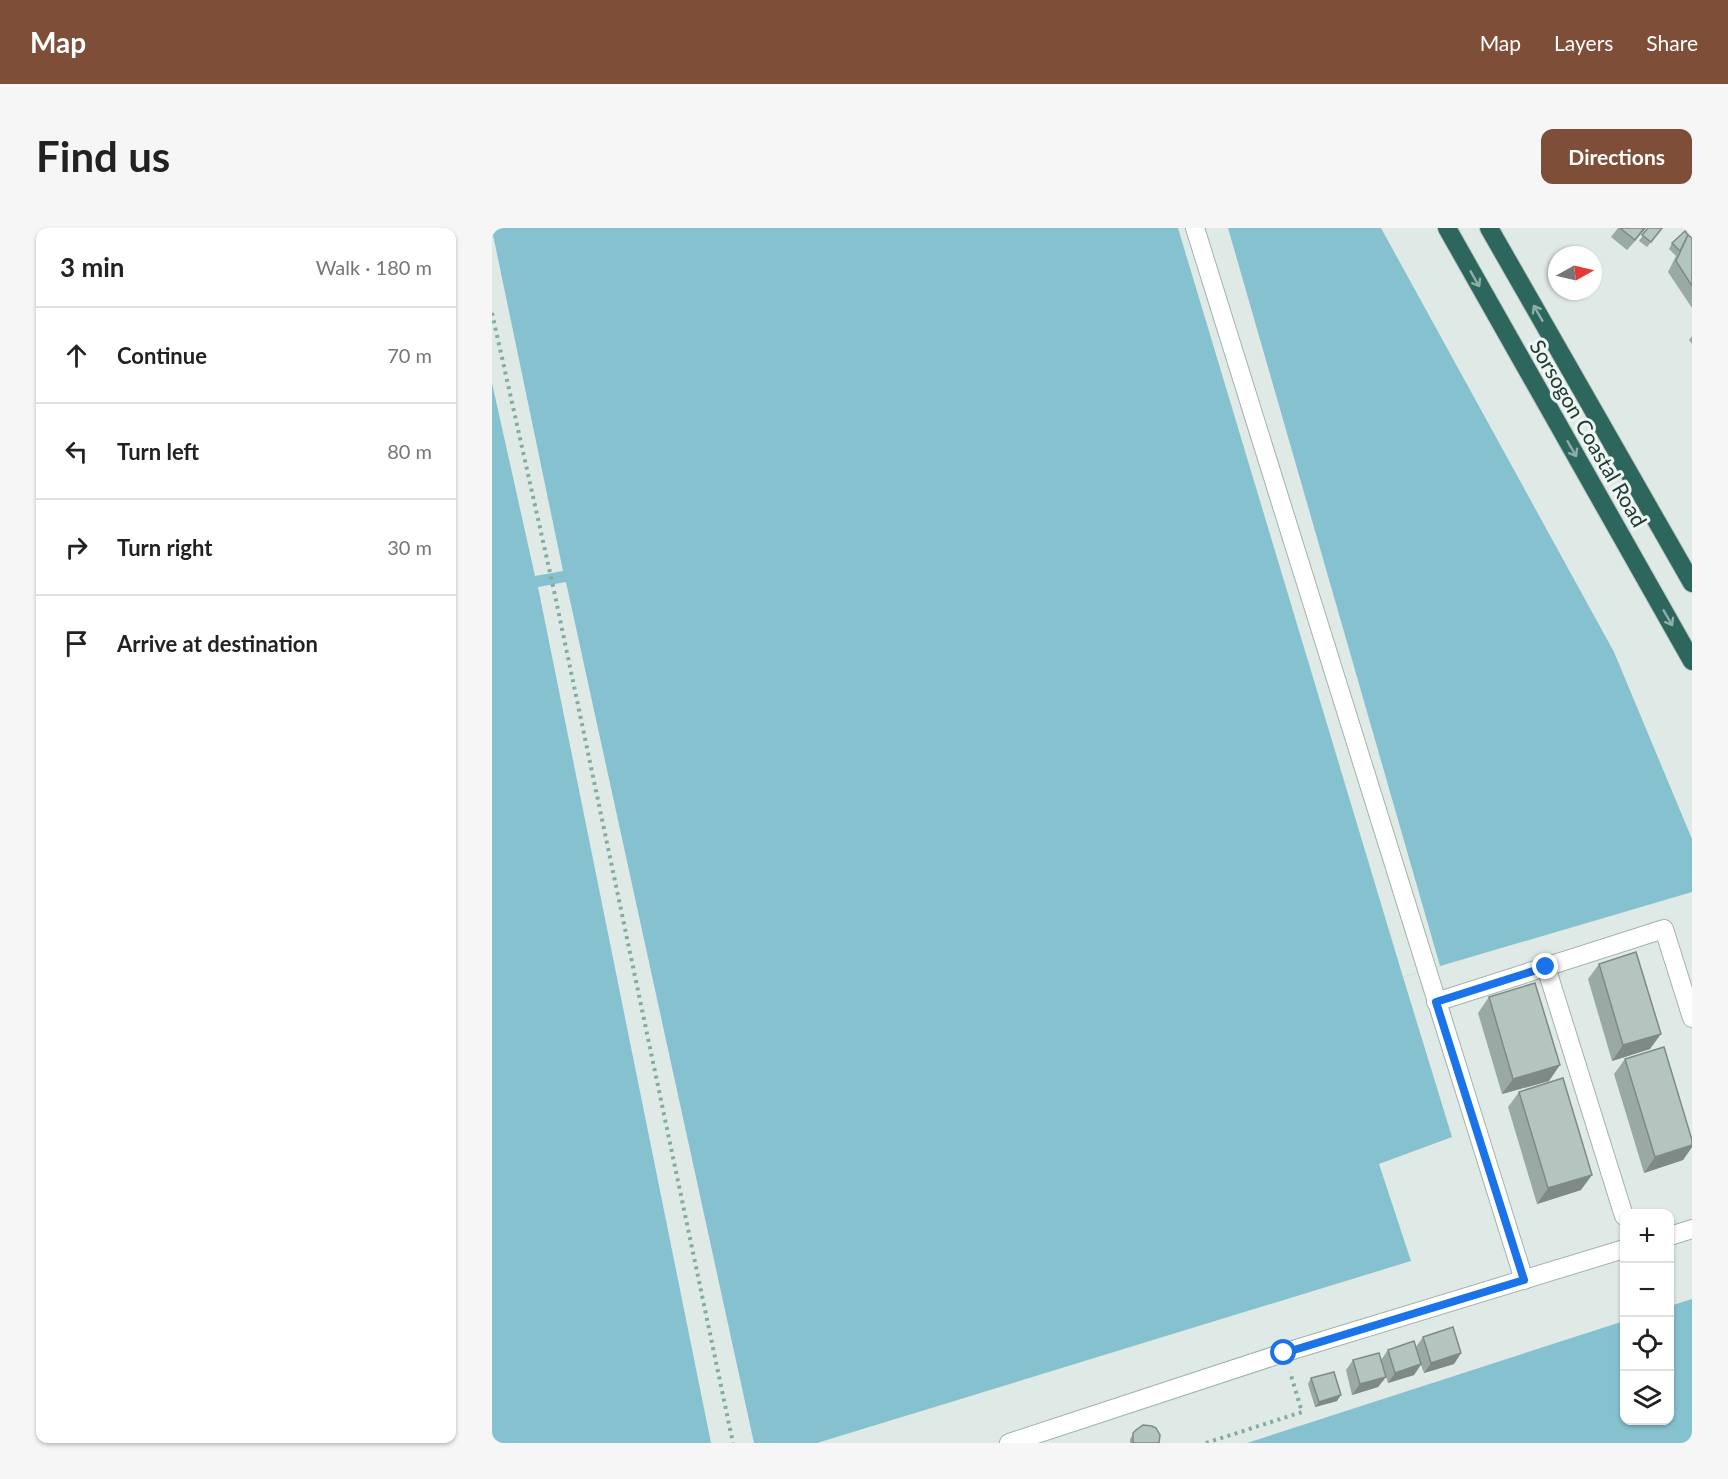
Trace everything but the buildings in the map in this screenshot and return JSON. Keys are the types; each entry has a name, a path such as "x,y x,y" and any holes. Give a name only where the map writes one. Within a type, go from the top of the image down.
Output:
{"highway":[{"name":"Sorsogon Coastal Road","path":"1447,228 1692,661"},
{"name":"Sorsogon Coastal Road","path":"1489,228 1692,583"}],"lane":[{"path":"1195,228 1524,1280"},
{"path":"1436,1002 1664,929 1692,1018"},
{"path":"1546,967 1622,1209"},
{"path":"1674,1235 1692,1229"},
{"path":"1009,1443 1284,1353 1620,1251"}],"path":[{"path":"492,313 554,586 733,1443"},
{"path":"1206,1443 1302,1412 1284,1353"}],"water":[{"path":"492,228 1381,228 1614,652 1692,839 1692,892 1403,977 1452,1137 1379,1164 1411,1261 817,1443 492,1443"},
{"path":"1692,1299 1692,1443 1247,1443 1620,1322 1620,1425 1674,1425 1674,1305"}],"pier":[{"path":"1178,228 1228,228 1440,966 1403,977"},
{"path":"492,230 563,571 535,576 492,383"},
{"path":"566,582 754,1443 711,1443 538,587"}],"route":[{"path":"1284,1353 1524,1280 1436,1002 1546,967"}]}
